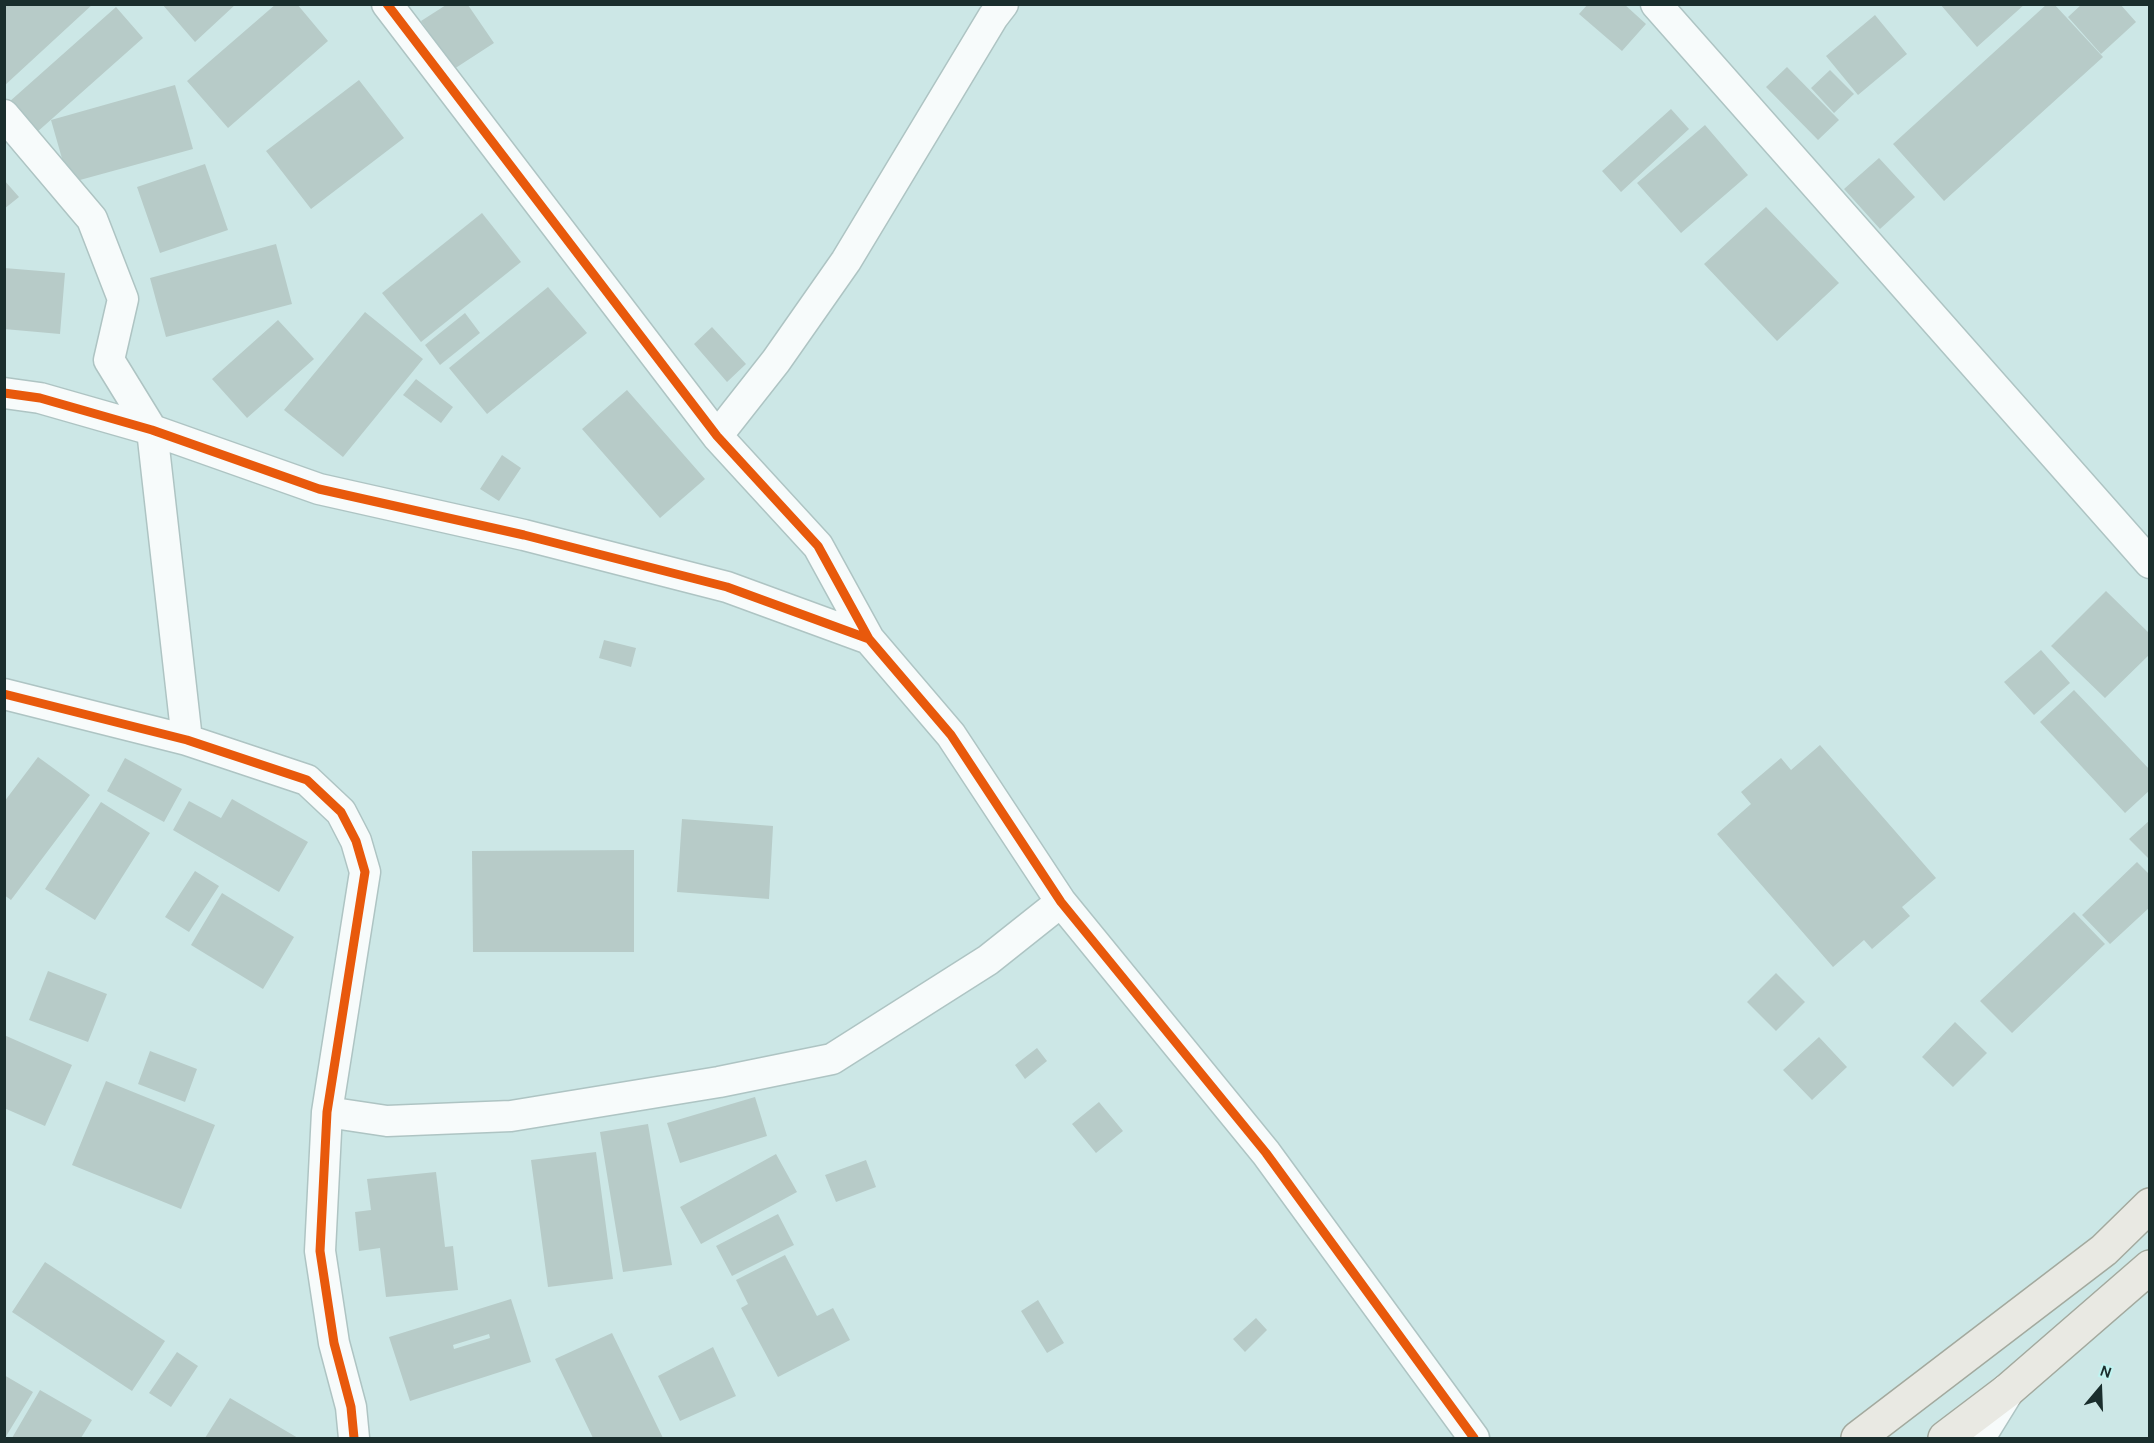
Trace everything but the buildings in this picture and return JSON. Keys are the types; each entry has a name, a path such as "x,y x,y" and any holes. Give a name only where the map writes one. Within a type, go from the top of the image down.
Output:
{"main road":[{"path":"1858,1438 2104,1250 2150,1205"},
{"path":"1945,1438 2007,1391 2150,1267"},
{"path":"1978,1438 2007,1391"}],"street":[{"path":"387,4 717,436 818,546 869,639 951,735 1061,902 1266,1153 1474,1438"},
{"path":"717,436 776,361 846,261 1003,4"},
{"path":"1656,4 2150,563"},
{"path":"4,115 92,219 123,299 109,360 152,430 187,740"},
{"path":"4,393 40,398 152,430 319,489 524,535 727,587 869,639"},
{"path":"4,694 187,740 307,780 341,812 356,842 365,872 327,1112 320,1251 334,1343 351,1407 354,1438"},
{"path":"327,1112 387,1121 511,1116 718,1082 832,1059 987,960 1061,902"}],"cycle path":[{"path":"387,4 717,436 818,546 869,639 951,735 1061,902 1266,1153 1474,1438"},
{"path":"4,393 40,398 152,430 319,489 524,535 727,587 869,639"},
{"path":"4,694 187,740 307,780 341,812 356,841 365,872 327,1112 320,1251 334,1343 351,1407 354,1438"}]}
